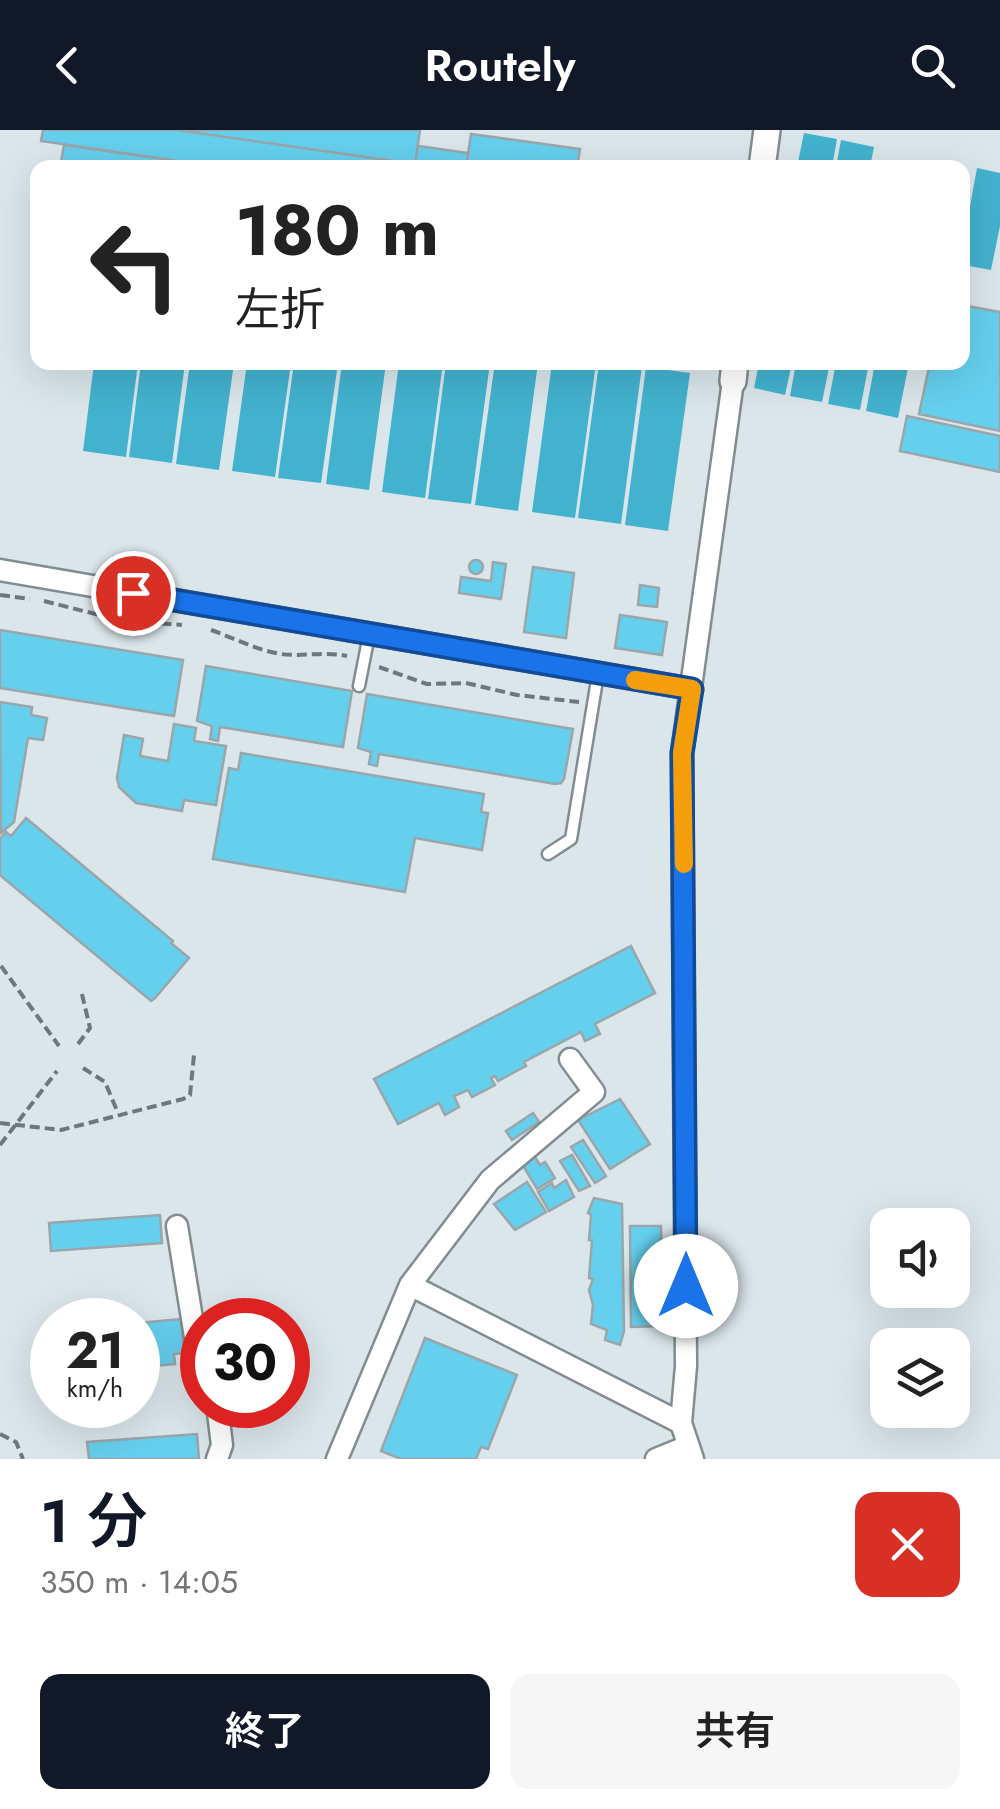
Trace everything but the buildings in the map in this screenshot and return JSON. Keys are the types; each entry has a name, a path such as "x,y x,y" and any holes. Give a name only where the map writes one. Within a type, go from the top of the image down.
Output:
{"street":[{"path":"763,160 768,130"},
{"path":"656,1459 691,1452 681,1423 686,1366 682,753 734,372"},
{"path":"0,570 692,689"},
{"path":"337,1459 410,1285 490,1180 594,1092 570,1060"},
{"path":"177,1226 189,1298"},
{"path":"410,1285 681,1423"},
{"path":"217,1459 222,1445 220,1428"}],"lane":[{"path":"359,686 368,635"},
{"path":"548,854 571,839 598,674"}],"path":[{"path":"0,595 123,621 185,625"},
{"path":"202,626 284,655 330,652 364,660 427,684 466,683 534,698 593,704"},
{"path":"1,966 59,1046"},
{"path":"78,1044 90,1028 81,990"},
{"path":"0,1123 62,1130 190,1095 194,1055"},
{"path":"83,1068 105,1082 118,1114"},
{"path":"0,1145 57,1071"},
{"path":"0,1434 16,1442 23,1459"}],"water":[{"path":"804,133 837,139 833,160 798,160"},
{"path":"841,140 874,147 871,160 837,160"},
{"path":"977,168 1000,173 1000,226 991,270 970,266 970,206"},
{"path":"93,370 137,370 126,457 83,451"},
{"path":"140,370 184,370 172,463 129,457"},
{"path":"189,370 233,370 219,470 176,464"},
{"path":"246,370 290,370 275,477 232,471"},
{"path":"293,370 337,370 321,483 278,478"},
{"path":"341,370 385,370 369,490 326,484"},
{"path":"398,370 442,370 425,498 382,492"},
{"path":"445,370 489,370 471,504 428,499"},
{"path":"494,370 537,370 518,511 475,505"},
{"path":"551,370 595,370 575,518 532,512"},
{"path":"598,370 641,370 621,524 578,518"},
{"path":"646,370 690,373 668,531 625,525"},
{"path":"758,370 790,370 785,395 754,388"},
{"path":"795,370 829,370 822,402 790,396"},
{"path":"835,370 868,370 860,410 828,404"},
{"path":"874,370 908,370 898,418 866,411"}],"slow traffic":[{"path":"635,680 692,689 682,753 684,864"}],"route":[{"path":"133,593 692,689 682,753 686,1286"}]}
